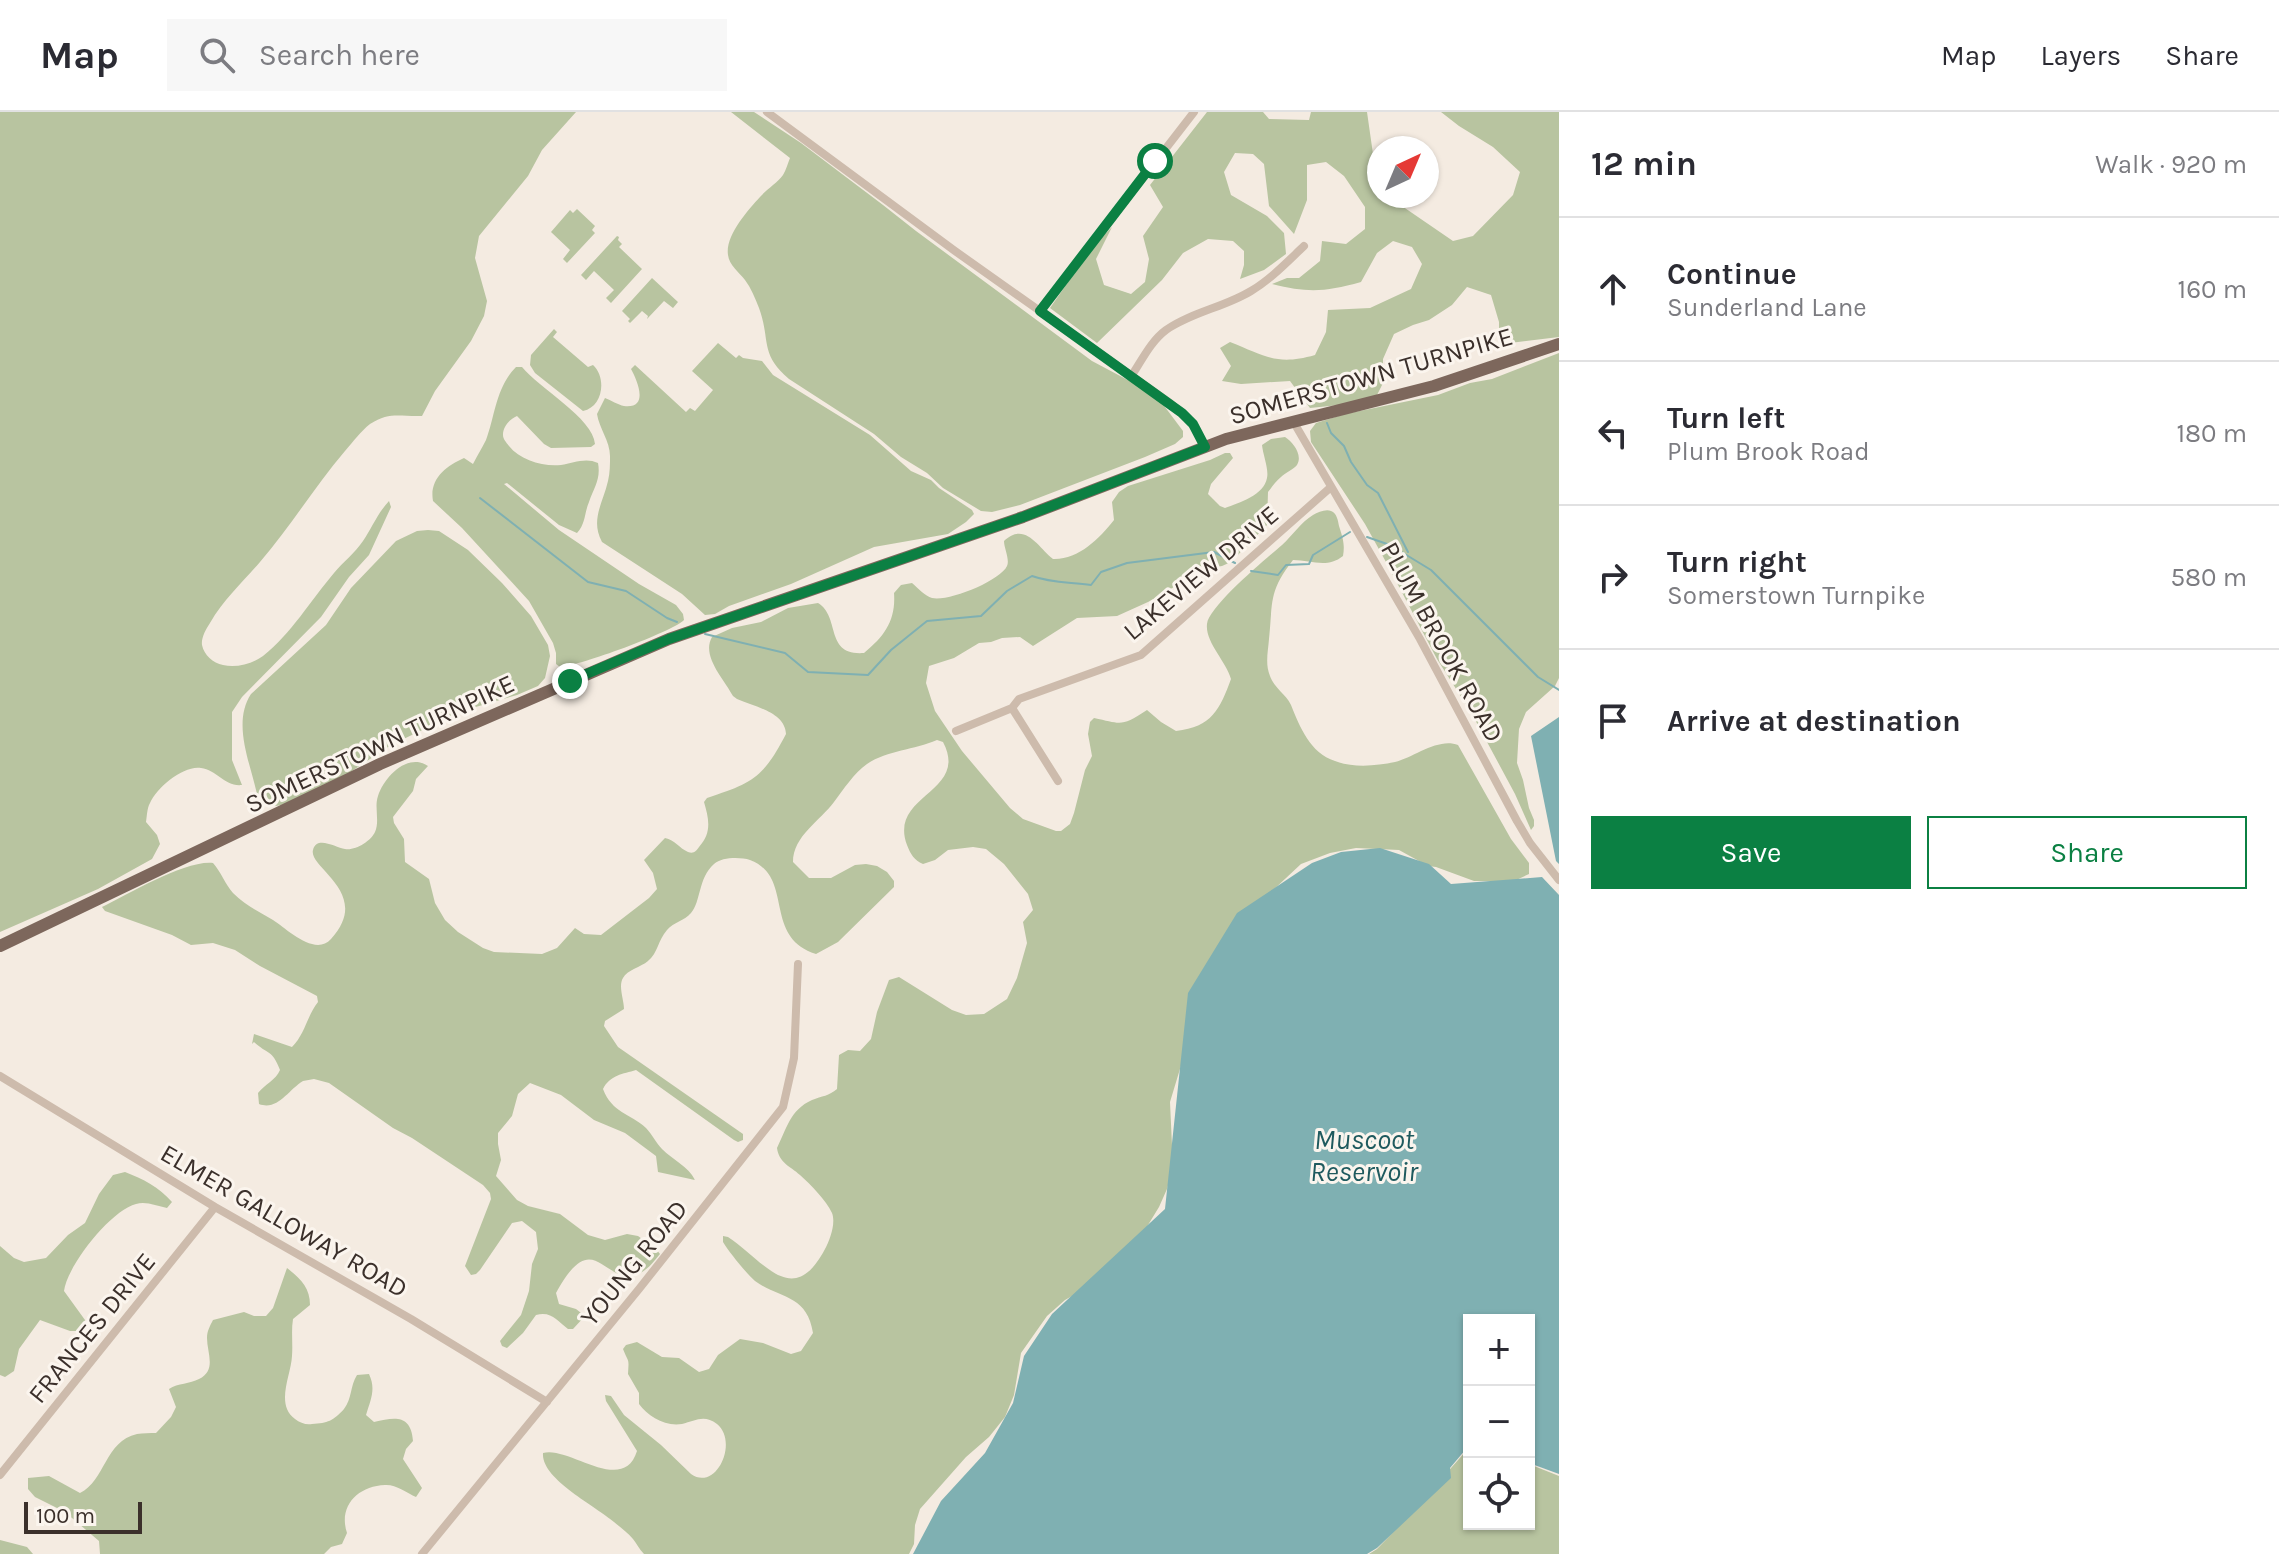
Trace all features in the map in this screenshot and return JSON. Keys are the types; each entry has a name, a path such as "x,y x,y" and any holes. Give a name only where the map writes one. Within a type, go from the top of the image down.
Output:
{"main road":[{"name":"SOMERSTOWN TURNPIKE","path":"0,946 380,764 640,651 1023,517 1205,447 1293,421 1434,386 1559,344"}],"street":[{"path":"767,112 1132,375 1193,424 1205,447"},
{"path":"1040,311 1194,112"},
{"path":"1132,375 1153,342 1165,331 1251,291 1275,274 1304,246"},
{"name":"PLUM BROOK ROAD","path":"1293,421 1420,639 1517,821 1545,865 1559,880"},
{"name":"LAKEVIEW DRIVE","path":"956,731 1012,708 1019,699 1141,655 1331,487"},
{"path":"1012,708 1058,781"},
{"name":"YOUNG ROAD","path":"422,1554 783,1107 794,1058 798,964"},
{"name":"ELMER GALLOWAY ROAD","path":"0,1076 215,1207 411,1319 547,1402"},
{"name":"FRANCES DRIVE","path":"0,1475 215,1207"}],"green space":[{"path":"0,112 576,112 542,150 528,176 479,236 475,258 487,301 484,316 422,416 384,417 363,430 271,548 221,606 205,631 203,649 216,662 238,666 263,656 283,638 360,545 389,501 391,507 369,555 321,617 242,697 232,712 232,760 242,785 201,768 187,770 172,778 148,807 146,822 160,844 152,859 98,889 0,932"},
{"path":"731,112 754,112 801,143 1092,361 1159,399 1183,431 1183,437 1175,444 1145,457 1020,505 992,512 981,511 943,488 874,434 789,379 769,354 759,308 747,283 730,262 728,248 738,224 783,175 790,158"},
{"path":"1207,112 1263,112 1269,119 1309,120 1311,112 1367,112 1370,136 1367,136 1367,208 1405,208 1453,241 1473,236 1513,195 1520,172 1493,147 1441,112 1559,112 1559,337 1510,343 1499,336 1499,322 1491,295 1467,287 1452,305 1429,320 1394,334 1383,359 1383,383 1377,395 1349,404 1310,408 1290,381 1241,384 1222,381 1231,366 1220,348 1230,342 1281,359 1315,355 1326,332 1328,310 1370,308 1411,289 1422,264 1412,247 1393,241 1377,253 1361,282 1316,290 1272,284 1287,278 1299,278 1320,261 1322,241 1346,244 1365,229 1365,207 1344,176 1326,162 1307,165 1307,200 1294,234 1269,206 1264,164 1253,154 1235,153 1224,172 1231,195 1267,216 1284,233 1286,254 1264,270 1240,279 1244,251 1233,241 1208,239 1183,253 1162,280 1097,343 1050,308 1094,245 1112,227 1096,259 1104,285 1131,294 1145,282 1149,259 1143,236 1163,207 1150,185"},
{"path":"577,209 595,226 592,230 595,233 567,263 563,259 570,250 551,232 570,210 573,213"},
{"path":"617,236 622,244 619,247 642,269 611,303 606,298 614,290 594,271 586,280 581,275"},
{"path":"652,278 678,302 673,308 664,301 647,319 648,316 642,311 630,323 622,311"},
{"path":"554,329 557,332 553,337 588,367 593,365 600,377 599,398 583,411 535,373 530,365 531,355"},
{"path":"718,343 736,358 739,355 762,361 773,375 870,435 911,471 931,480 974,514 948,534 874,547 791,584 715,614 705,615 682,594 602,542 597,519 609,478 610,456 597,414 605,398 624,406 637,403 640,393 631,369 635,365 686,412 690,408 695,411 713,390 692,371"},
{"path":"1559,353 1559,678 1555,686 1526,712 1519,729 1517,763 1534,820 1531,830 1472,714 1437,659 1365,524 1311,442 1310,431 1316,423 1438,395 1470,383 1492,379"},
{"path":"516,367 522,367 576,414 592,434 595,444 591,447 551,448 517,416 504,429 503,436 507,443 519,455 540,464 593,461 598,463 599,474 577,533 559,525 507,483 504,484 559,530 676,605 684,620 625,648 560,667 556,664 553,643 529,601 433,501 436,480 445,469 464,458 473,464 486,440 504,383"},
{"path":"1285,437 1294,445 1299,461 1268,492 1267,525 1231,562 1205,569 1117,616 1077,618 1033,646 1020,637 1002,638 979,643 954,658 929,666 926,683 935,711 962,751 1010,808 1023,819 1061,831 1070,824 1092,756 1088,734 1090,722 1094,718 1121,723 1147,710 1176,731 1198,725 1213,715 1231,679 1209,638 1207,624 1210,616 1305,521 1320,512 1331,511 1337,517 1342,534 1343,556 1325,563 1293,560 1275,589 1267,658 1272,680 1289,701 1312,746 1335,761 1380,765 1402,760 1435,746 1458,745 1511,839 1529,863 1529,874 1514,881 1474,881 1428,866 1399,850 1356,848 1330,853 1301,864 1268,895 1186,1049 1170,1102 1173,1167 1159,1207 1137,1243 1047,1316 1021,1353 1014,1395 1005,1417 920,1509 914,1544 909,1554 644,1554 624,1530 560,1482 545,1463 543,1453 554,1452 608,1469 620,1469 630,1464 637,1451 605,1395 611,1396 624,1415 691,1474 700,1478 716,1471 722,1462 726,1442 717,1424 700,1419 669,1424 647,1413 639,1404 639,1393 628,1374 628,1361 623,1349 637,1342 662,1357 679,1358 699,1372 709,1369 718,1355 740,1339 763,1343 791,1354 801,1351 813,1333 805,1311 791,1299 755,1281 723,1242 723,1236 728,1237 778,1275 790,1278 801,1276 813,1267 825,1249 833,1226 832,1213 818,1193 778,1153 777,1148 790,1120 805,1104 837,1089 839,1055 848,1050 860,1051 871,1039 889,980 899,977 952,1010 966,1015 984,1014 1007,999 1017,978 1027,943 1023,922 1033,910 1028,894 1004,864 986,849 973,847 948,850 923,864 913,857 907,845 904,828 908,815 946,772 948,759 943,742 937,740 892,753 867,764 797,844 793,862 809,878 831,878 855,865 866,864 887,872 894,881 894,887 838,942 816,954 800,946 789,935 772,879 764,868 750,860 726,859 709,870 691,913 667,930 648,961 623,978 624,1009 605,1021 604,1026 618,1047 743,1134 743,1140 734,1140 636,1070 609,1081 603,1089 611,1103 646,1128 662,1149 695,1180 658,1172 656,1156 625,1133 594,1120 561,1095 530,1083 518,1094 512,1116 498,1133 501,1160 496,1176 517,1200 560,1214 588,1235 605,1240 627,1234 638,1236 660,1254 645,1270 629,1276 591,1260 581,1262 556,1293 559,1304 576,1309 585,1316 573,1329 568,1329 550,1316 536,1315 507,1348 500,1341 521,1315 529,1291 532,1264 538,1249 536,1232 522,1221 512,1223 480,1270 471,1275 465,1266 491,1199 483,1185 329,1083 314,1079 303,1081 272,1105 259,1104 258,1093 280,1070 272,1055 254,1042 252,1044 254,1034 292,1047 318,1002 317,996 235,950 213,943 191,945 105,911 102,907 173,872 201,863 213,863 233,893 247,905 301,940 324,944 342,923 345,908 336,884 314,857 315,846 323,843 349,849 366,842 376,828 377,800 386,781 405,764 420,762 428,766 416,779 413,791 393,817 404,839 405,862 429,879 435,903 445,920 458,932 494,952 542,954 557,948 575,928 584,934 601,935 657,889 653,873 644,860 665,838 688,852 696,851 708,831 704,802 707,798 736,788 755,777 786,734 775,715 733,696 711,660 709,644 712,637 732,628 761,622 788,608 818,603 825,609 843,648 864,653 888,627 894,593 901,585 912,583 932,598 949,597 973,589 995,578 1007,566 1004,541 1018,534 1031,538 1053,559 1071,556 1095,541 1114,520 1112,502 1119,492 1128,486 1225,453 1230,453 1233,458 1211,484 1208,494 1225,508 1237,504 1256,494 1265,484 1267,470 1262,445 1271,439"},
{"path":"417,531 439,531 468,550 531,616 548,645 550,656 545,678 538,686 462,711 391,745 337,781 286,804 276,806 266,802 257,794 244,743 243,717 251,694 326,625 351,588 396,541"},
{"path":"125,1172 150,1184 172,1202 167,1208 148,1203 136,1204 126,1208 103,1228 73,1268 64,1291 85,1320 81,1331 70,1331 40,1320 19,1349 14,1371 5,1377 0,1375 0,1246 24,1262 46,1258 68,1235 85,1223 99,1194 113,1175"},
{"path":"287,1268 304,1284 310,1305 293,1319 292,1356 285,1398 289,1413 305,1424 330,1421 347,1405 357,1375 369,1374 372,1389 366,1415 374,1422 395,1419 409,1426 413,1441 403,1459 422,1488 416,1497 389,1485 366,1489 348,1506 345,1514 347,1533 342,1544 331,1547 324,1554 100,1554 99,1541 65,1512 35,1497 28,1489 28,1478 49,1476 80,1493 95,1480 118,1444 137,1434 156,1433 176,1407 169,1389 199,1379 208,1371 207,1335 213,1320 244,1312 266,1316 273,1308"},
{"path":"1463,1454 1463,1530 1535,1530 1535,1466 1559,1476 1559,1554 1369,1554 1406,1519"},
{"path":"0,1540 27,1547 33,1554 0,1554"}],"water":[{"path":"1559,717 1559,864 1531,736"},
{"name":"Muscoot Reservoir","path":"1380,848 1429,864 1451,884 1542,877 1559,895 1559,1474 1535,1465 1535,1314 1463,1314 1463,1453 1450,1468 1451,1478 1367,1554 913,1554 941,1501 985,1453 1013,1403 1024,1356 1052,1314 1165,1209 1188,993 1237,913 1312,863 1341,852"}],"waterway":[{"path":"1327,423 1367,485 1378,493 1408,552"},
{"path":"480,498 588,582 626,591 677,622"},
{"path":"1251,571 1278,575 1286,565 1309,564 1313,555 1350,532"},
{"path":"1367,537 1390,545 1431,570 1538,677 1559,690"},
{"path":"705,634 785,653 808,672 868,675 891,650 927,621 981,616 1007,591 1032,576 1091,585 1101,572 1127,563 1214,552 1235,563"}],"route":[{"path":"570,681 669,639 974,535 1205,447 1200,434 1182,413 1040,311 1155,161"}]}
